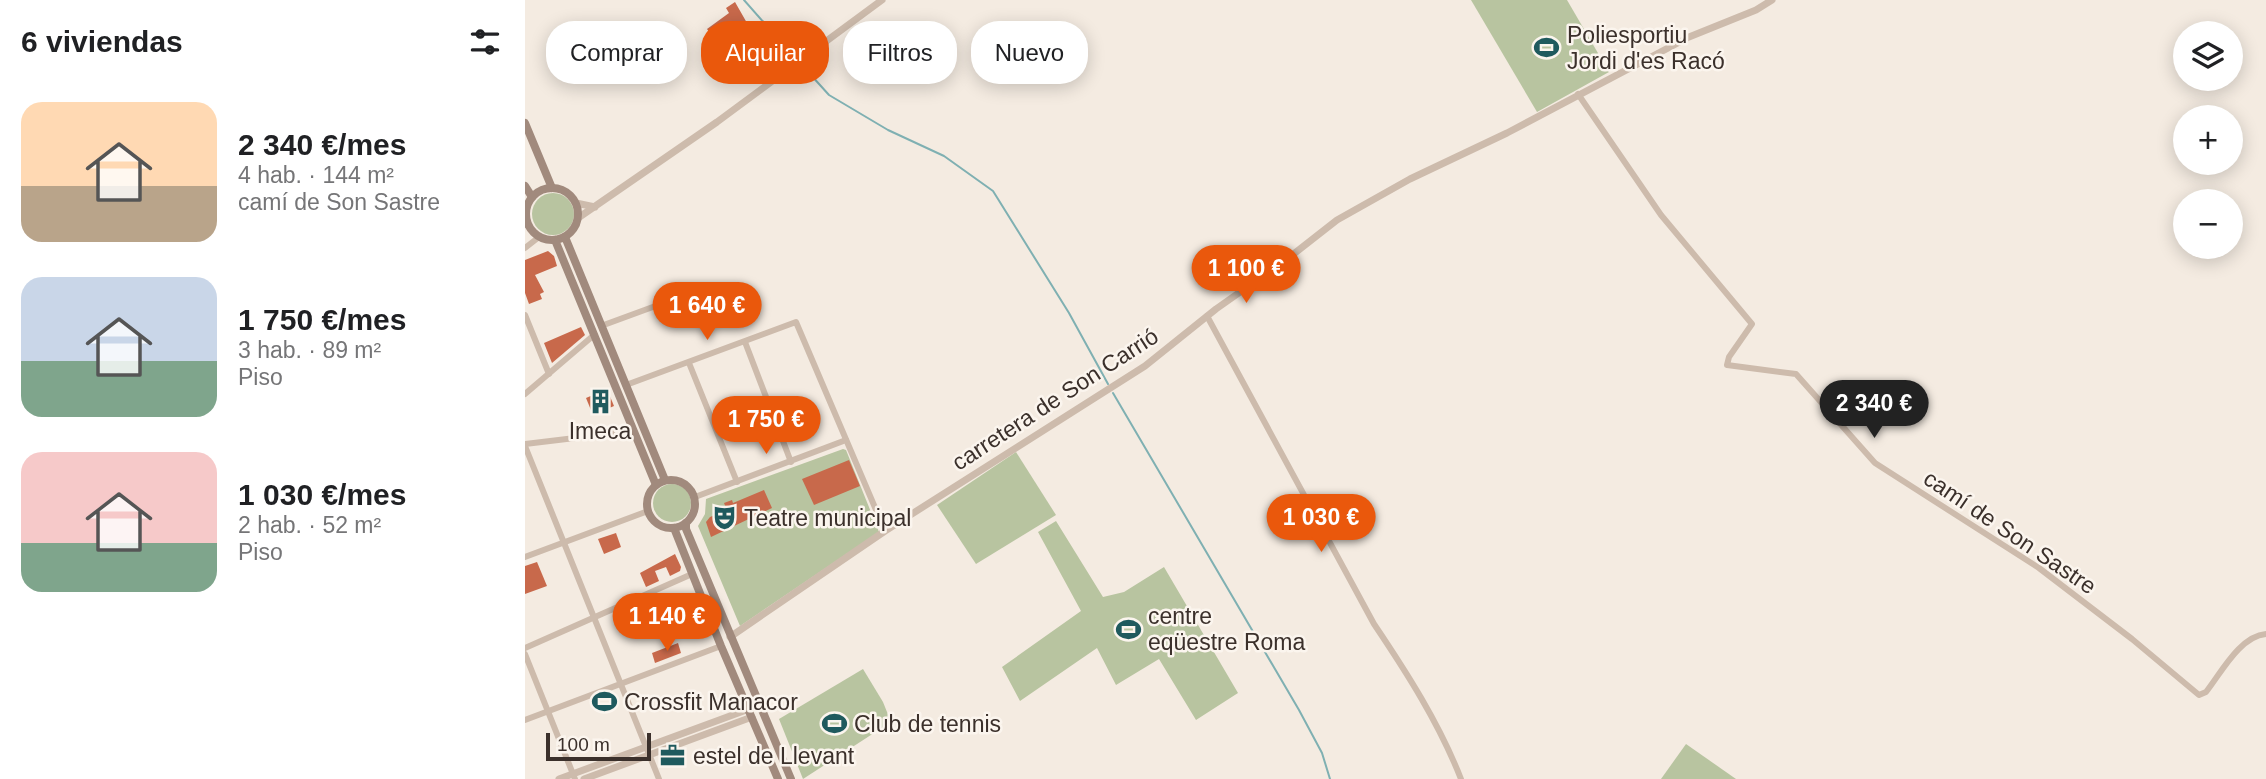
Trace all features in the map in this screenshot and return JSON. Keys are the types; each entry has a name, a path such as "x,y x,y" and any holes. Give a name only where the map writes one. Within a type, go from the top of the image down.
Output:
{"main road":[{"path":"525,122 552,188"},
{"path":"525,186 532,197"},
{"path":"552,188 562,190 576,203 579,218 571,233 555,240 539,237 526,224 526,209 532,197 552,188"},
{"path":"565,237 665,480"},
{"path":"555,240 656,485"},
{"path":"686,523 674,528 654,521 648,511 648,498 656,485 665,480 683,482 695,497 696,506 686,528 791,779"},
{"path":"674,528 720,646 778,779"}],"street":[{"path":"579,218 882,0"},
{"name":"carretera de Son Carrió","path":"730,637 885,531 1145,366 1207,316 1337,220 1410,179 1507,133 1689,37 1756,10 1772,0"},
{"name":"camí de Son Sastre","path":"1578,94 1661,215 1752,324 1729,357 1727,365 1796,374 1875,463 2039,568 2132,639 2199,695 2206,692 2242,647 2256,635 2266,634"},
{"path":"576,203 596,207"},
{"path":"525,248 539,237"},
{"path":"601,327 680,298"},
{"path":"525,315 549,374"},
{"path":"1207,316 1374,624 1405,670 1442,736 1461,779"},
{"path":"626,385 796,322 885,531"},
{"path":"525,394 594,335"},
{"path":"745,342 791,462"},
{"path":"689,363 737,482"},
{"path":"633,430 525,445 659,779"},
{"path":"695,497 846,440"},
{"path":"525,557 648,511"},
{"path":"525,648 692,574"},
{"path":"525,720 720,646"},
{"path":"525,653 574,777"},
{"path":"559,779 574,777 750,713"},
{"path":"584,779 647,751"}],"green space":[{"name":"Poliesportiu Jordi d'es Racó","path":"1471,0 1567,0 1609,72 1537,112"},
{"path":"553,193 568,199 574,214 568,229 553,235 538,229 532,214 538,199"},
{"path":"846,450 879,532 740,626 698,526 705,514 706,499"},
{"path":"1016,452 1056,515 976,564 937,505"},
{"path":"672,484 686,489 691,503 686,517 672,522 658,517 653,503 658,489"},
{"name":"centre eqüestre Roma","path":"1056,521 1103,597 1124,592 1164,567 1238,693 1196,720 1159,659 1116,685 1097,648 1020,701 1002,667 1081,611 1038,532"},
{"name":"Club de tennis","path":"863,669 883,702 891,722 803,779 779,719"},
{"path":"1686,744 1736,779 1661,779"}],"building":[{"path":"735,2 746,21 718,21 729,13 726,8"},
{"path":"548,251 554,256 557,266 535,275 544,292 540,294 542,299 529,304 525,293 525,260"},
{"path":"581,327 585,335 552,363 544,343"},
{"name":"Imeca","path":"607,389 614,406 593,415 586,398"},
{"path":"849,460 860,486 814,505 802,479"},
{"path":"764,490 772,508 711,537 706,522 710,517 727,510 724,503 732,500 733,503"},
{"path":"616,533 621,547 604,554 598,539"},
{"path":"675,554 680,571 670,576 666,567 655,571 659,581 646,587 640,573"},
{"path":"537,562 547,586 525,594 525,566"},
{"path":"678,643 681,653 655,663 652,653"}],"waterway":[{"path":"744,0 763,21"},
{"path":"819,84 829,95 888,130 944,156 993,191 1069,313 1108,384"},
{"path":"1113,393 1299,710 1322,753 1330,779"}],"place":[{"name":"Poliesportiu Jordi d'es Racó","path":"1547,48"},
{"name":"Imeca","path":"600,401"},
{"name":"Teatre municipal","path":"724,518"},
{"name":"centre eqüestre Roma","path":"1128,629"},
{"name":"Crossfit Manacor","path":"604,702"},
{"name":"Club de tennis","path":"834,724"},
{"name":"estel de Llevant","path":"673,756"}]}
